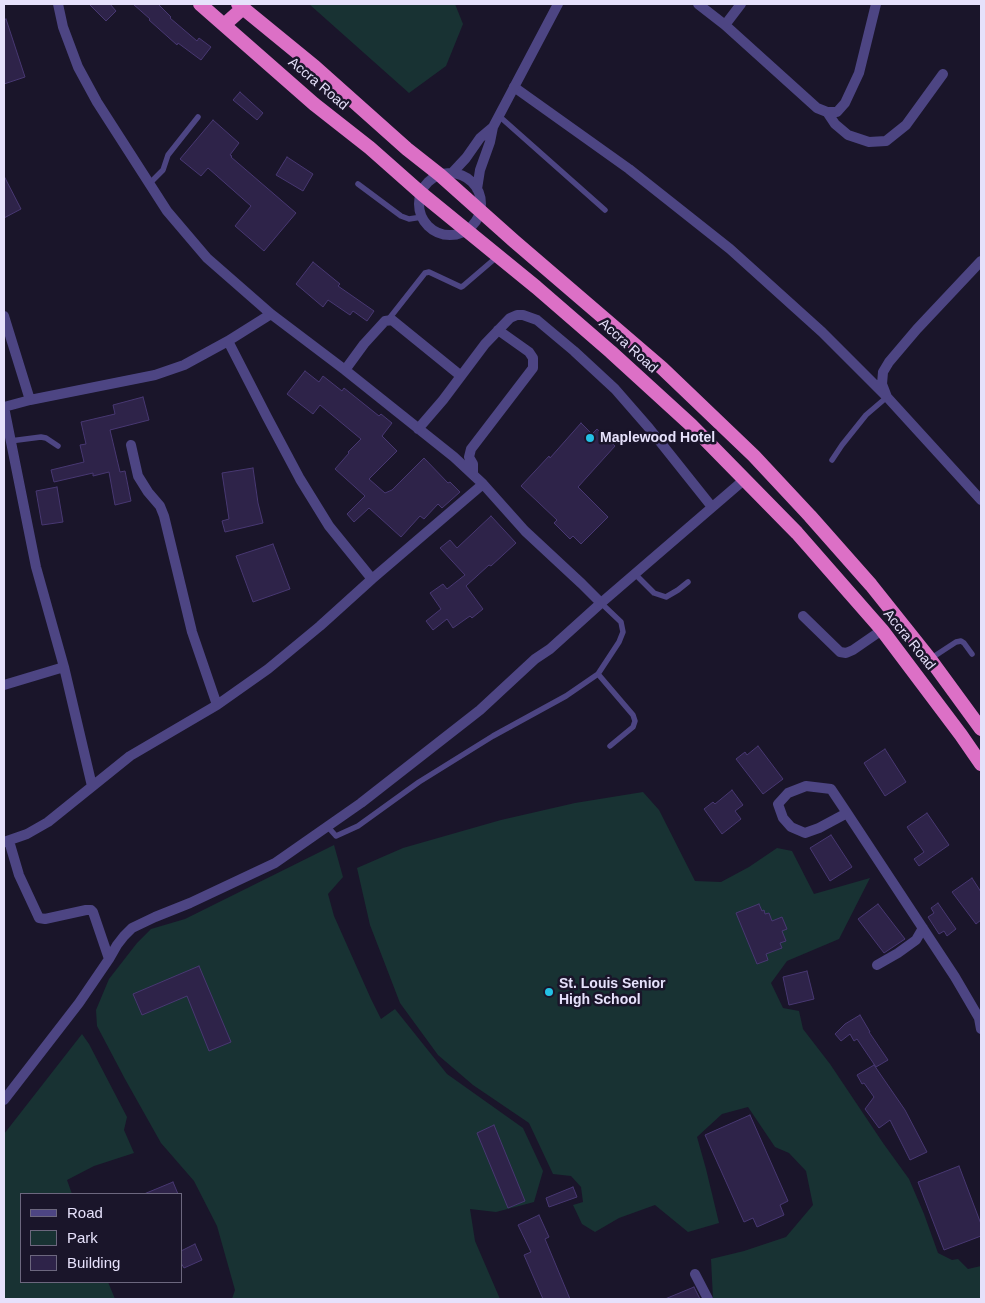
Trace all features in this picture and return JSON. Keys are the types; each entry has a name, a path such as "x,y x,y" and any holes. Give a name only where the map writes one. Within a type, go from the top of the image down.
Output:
{"highway":[{"name":"Accra Road","path":"200,4 314,104 536,286 690,425 796,533 882,630 981,764"},
{"name":"Accra Road","path":"241,6 315,67 407,149 446,174 480,211 662,368 754,456 871,585 930,659 981,729"},
{"path":"224,25 241,6"}],"street":[{"path":"58,4 63,27 78,67 97,102 167,211 207,258 271,314 454,456 483,484 525,531 601,603"},
{"path":"477,189 480,170 493,127 558,4"},
{"path":"698,4 726,25 817,108 827,112 837,112 845,103 859,73 876,4"},
{"path":"726,25 741,4"},
{"path":"827,112 835,124 848,135 868,142 886,141 906,125 944,74"},
{"path":"514,87 629,169 730,249 822,332 887,397 981,500"},
{"path":"446,174 467,178 477,189 480,196 480,211 477,220 467,231 454,235 444,235 427,225 419,207 424,188 431,180 446,174 466,158 480,138 493,127"},
{"path":"887,397 882,384 883,372 889,362 917,329 981,261"},
{"path":"92,786 64,667 36,567 4,407 154,375 184,365 228,341 271,314"},
{"path":"418,428 498,330 510,318 523,315 537,320 615,389 712,507"},
{"path":"4,316 30,400"},
{"path":"345,370 364,344 385,321 392,320 461,376"},
{"path":"472,474 473,464 469,457 471,449 533,368 533,358 529,352 498,330"},
{"path":"228,341 300,479 329,526 372,579"},
{"path":"131,445 138,476 160,506 164,516 192,632 217,705"},
{"path":"4,1100 79,1003 117,945 132,928 190,903 275,862 362,803 480,710 535,659 550,649 745,479"},
{"path":"109,959 91,910 45,919 39,918 6,841 26,834 48,822 130,756 217,705 268,669 483,484"},
{"path":"803,616 840,652 846,653 882,630"},
{"path":"4,685 64,667"},
{"path":"847,813 819,828 805,833 791,827 783,818 778,804 788,793 806,786 831,789 847,813 923,928 971,1003 980,1018 981,1029"},
{"path":"877,965 916,940 923,928"},
{"path":"695,1274 708,1299"}],"lane":[{"path":"499,116 605,210"},
{"path":"149,184 163,170 168,155 198,117"},
{"path":"358,184 401,216 410,219 422,217"},
{"path":"388,320 425,273 429,272 461,287 498,256"},
{"path":"832,460 866,415 887,397"},
{"path":"10,441 41,437 58,446"},
{"path":"635,574 654,594 666,597 688,582"},
{"path":"328,826 336,836 358,826 419,782 493,736 566,696 598,674 619,642 623,632 621,622 601,603"},
{"path":"930,659 956,642 961,641 972,654"},
{"path":"598,674 633,715 635,721 633,728 610,746"}],"green space":[{"path":"309,4 455,4 463,24 446,66 409,93"},
{"path":"643,792 659,810 695,881 721,882 749,867 777,848 792,851 814,894 870,878 839,939 787,961 771,983 783,1008 799,1011 803,1029 830,1064 909,1179 938,1253 952,1260 958,1259 968,1269 981,1266 981,1299 713,1299 711,1259 744,1251 786,1237 813,1205 806,1171 789,1153 775,1147 748,1107 722,1114 697,1137 719,1223 688,1232 655,1205 619,1218 595,1232 582,1224 573,1205 583,1202 581,1187 571,1176 553,1174 529,1123 473,1085 438,1055 400,1003 370,925 357,868 403,848 501,820 575,803"},
{"path":"334,845 343,877 328,894 334,916 381,1019 395,1009 447,1074 523,1128 543,1171 534,1202 496,1212 470,1209 475,1241 500,1299 232,1299 235,1290 217,1226 194,1181 161,1143 97,1026 96,1010 109,979 137,943 151,929 185,919"},
{"path":"82,1034 127,1117 124,1130 134,1153 94,1166 67,1180 72,1193 20,1193 20,1283 108,1283 115,1299 4,1299 4,1134"}],"building":[{"path":"89,4 110,4 116,11 106,21"},
{"path":"133,4 158,4 170,18 197,41 199,38 211,47 201,60 178,43 177,45"},
{"path":"6,19 25,77 4,84 4,20"},
{"path":"240,92 263,113 257,120 233,100"},
{"path":"213,120 239,143 230,155 231,157 296,213 264,251 235,226 251,206 208,168 201,176 180,159"},
{"path":"287,157 313,174 303,191 276,175"},
{"path":"4,176 21,209 4,218"},
{"path":"313,262 340,284 338,286 374,311 367,321 353,311 350,315 328,300 323,307 296,284"},
{"path":"305,371 319,382 323,376 342,391 344,388 379,416 381,414 392,423 382,436 397,451 369,479 385,493 392,490 424,458 448,483 450,482 460,492 442,508 438,504 424,519 420,516 401,537 369,508 354,522 347,514 365,496 335,469 361,439 320,405 313,414 287,394"},
{"path":"143,397 149,420 110,430 120,472 125,471 131,501 115,505 109,472 93,476 93,473 54,482 51,470 84,462 80,445 86,444 81,422 115,414 113,405"},
{"path":"581,423 592,434 597,429 615,446 578,487 608,517 581,544 573,536 570,539 554,523 557,520 521,486 549,456 550,458"},
{"path":"253,468 263,523 225,532 222,521 229,519 222,473"},
{"path":"57,487 63,522 42,525 36,491"},
{"path":"491,516 516,543 466,586 483,609 472,618 470,616 453,628 447,619 433,630 426,621 441,609 430,593 443,584 447,589 465,575 440,548 450,540 457,548"},
{"path":"273,544 290,589 253,602 236,556"},
{"path":"758,746 783,779 763,794 736,759 745,752 747,755"},
{"path":"885,749 906,782 885,796 864,763"},
{"path":"732,790 743,805 735,811 741,819 722,834 704,809 713,802 715,804"},
{"path":"927,813 949,845 919,866 914,859 924,852 907,827"},
{"path":"831,835 852,867 830,881 810,848"},
{"path":"972,878 981,892 981,920 976,924 952,892"},
{"path":"938,903 956,929 947,936 944,931 939,934 928,917 934,913 931,908"},
{"path":"759,904 765,914 769,913 772,921 782,917 787,929 782,931 786,941 780,943 782,948 766,954 768,960 757,964 736,913"},
{"path":"878,904 905,939 884,953 858,919"},
{"path":"199,966 231,1042 209,1051 187,996 142,1015 133,994"},
{"path":"807,971 814,999 789,1005 783,977"},
{"path":"860,1015 888,1060 876,1067 857,1039 854,1041 850,1034 841,1041 835,1034 845,1024"},
{"path":"874,1065 905,1110 927,1152 910,1160 890,1120 879,1128 865,1109 874,1097 864,1083 862,1084 857,1075"},
{"path":"750,1115 788,1201 780,1205 784,1215 757,1227 753,1218 744,1222 705,1135"},
{"path":"494,1125 525,1201 508,1208 477,1133"},
{"path":"959,1166 981,1224 981,1236 944,1250 918,1182"},
{"path":"173,1182 178,1193 146,1193"},
{"path":"573,1187 577,1197 549,1207 546,1198"},
{"path":"539,1215 549,1237 545,1239 570,1299 543,1299 524,1255 531,1252 518,1225"},
{"path":"195,1244 202,1260 184,1268 182,1265 182,1250"},
{"path":"694,1287 700,1299 665,1299"}],"place":[{"name":"Maplewood Hotel","path":"590,438"},
{"name":"St. Louis Senior High School","path":"549,992"}]}
